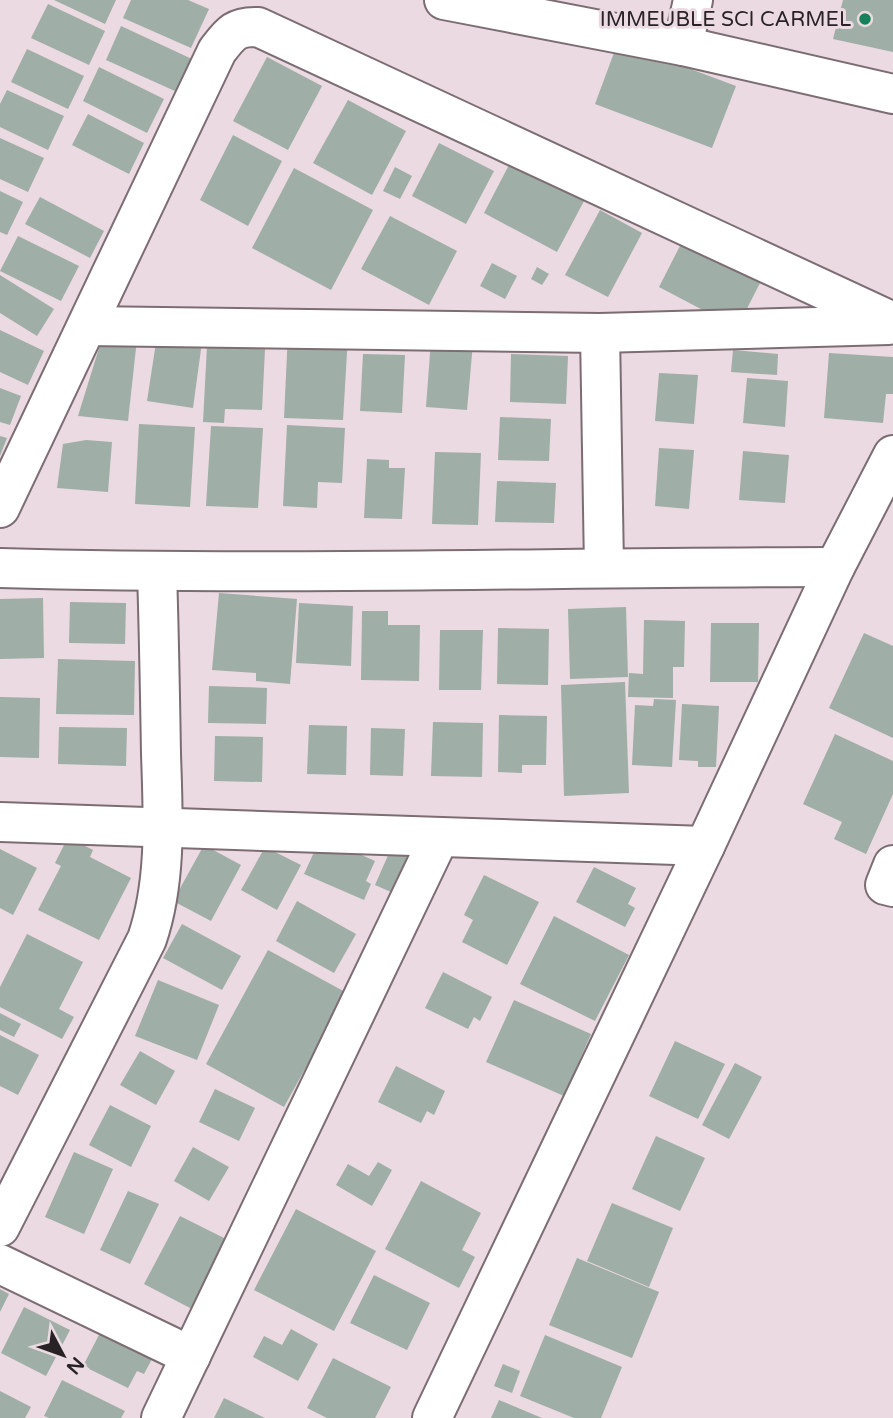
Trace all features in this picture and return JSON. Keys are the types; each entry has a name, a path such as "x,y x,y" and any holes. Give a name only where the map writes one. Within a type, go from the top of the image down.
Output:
{"street":[{"path":"444,0 683,46 893,94"},
{"path":"683,46 693,0"},
{"path":"0,508 217,51 233,32 246,26 258,27 893,324"},
{"path":"87,326 600,333 893,324"},
{"path":"600,333 604,567"},
{"path":"432,1418 835,567 893,455"},
{"path":"0,568 158,572 835,567"},
{"path":"0,1227 154,919 163,828 158,572"},
{"path":"0,822 705,846"},
{"path":"161,1418 439,838"},
{"path":"893,865 885,885 893,887"},
{"path":"0,1264 191,1356"}],"building":[{"path":"54,0 116,0 105,24"},
{"path":"131,0 188,0 209,9 191,48 123,18"},
{"name":"IMMEUBLE SCI CARMEL","path":"843,0 893,0 893,52 833,39"},
{"path":"48,4 105,31 89,65 31,38"},
{"path":"121,26 192,59 177,92 106,60"},
{"path":"618,42 736,86 712,148 595,104"},
{"path":"27,49 84,76 68,109 11,82"},
{"path":"267,57 322,86 288,150 233,121"},
{"path":"99,67 164,99 147,133 83,101"},
{"path":"7,90 64,116 48,150 0,127 0,104"},
{"path":"348,100 406,131 372,195 313,163"},
{"path":"88,114 144,143 129,174 72,145"},
{"path":"233,135 282,161 248,226 200,200"},
{"path":"0,138 44,158 28,192 0,179"},
{"path":"439,143 494,171 466,224 412,196"},
{"path":"510,163 584,201 557,252 484,213"},
{"path":"395,167 412,176 400,199 383,191"},
{"path":"294,168 373,210 331,290 252,248"},
{"path":"0,191 23,202 7,235 0,232"},
{"path":"40,197 104,231 90,258 25,224"},
{"path":"600,210 642,233 608,297 565,275"},
{"path":"390,216 457,251 429,305 361,269"},
{"path":"18,236 79,266 61,301 0,271"},
{"path":"682,242 760,283 737,328 659,287"},
{"path":"492,263 517,276 505,299 480,286"},
{"path":"537,267 549,274 542,285 531,279"},
{"path":"0,275 54,309 37,336 0,313"},
{"path":"0,330 44,351 28,385 0,372"},
{"path":"104,332 137,339 128,421 78,416"},
{"path":"288,333 348,336 343,420 284,418"},
{"path":"157,336 202,342 193,408 147,401"},
{"path":"431,340 473,343 467,410 426,407"},
{"path":"207,346 265,349 262,410 225,409 224,423 203,422"},
{"path":"733,350 778,354 777,375 731,372"},
{"path":"829,353 893,357 893,394 886,394 883,423 824,418"},
{"path":"363,354 405,355 402,413 360,411"},
{"path":"511,354 568,356 566,404 510,402"},
{"path":"659,373 698,375 694,424 655,421"},
{"path":"747,378 788,381 785,427 743,423"},
{"path":"0,388 21,396 10,425 0,422"},
{"path":"500,417 551,419 549,461 498,460"},
{"path":"139,424 195,427 190,507 135,504"},
{"path":"287,425 345,428 342,483 318,482 317,508 283,506"},
{"path":"211,426 263,428 258,508 206,506"},
{"path":"0,436 7,438 0,456"},
{"path":"86,440 112,442 108,492 57,488 63,444"},
{"path":"659,448 694,450 689,509 655,506"},
{"path":"743,451 789,455 785,503 739,500"},
{"path":"435,452 481,453 478,525 432,524"},
{"path":"367,459 389,460 389,468 405,468 402,519 364,518"},
{"path":"497,481 556,483 554,523 495,522"},
{"path":"219,593 297,599 290,684 256,681 256,673 212,670"},
{"path":"43,598 44,658 0,659 0,599"},
{"path":"70,602 126,603 125,644 69,643"},
{"path":"299,603 353,606 351,666 296,663"},
{"path":"626,607 628,677 570,679 568,609"},
{"path":"362,611 388,611 388,625 420,625 419,681 361,680"},
{"path":"644,620 685,621 684,667 673,667 673,698 628,697 629,673 643,674"},
{"path":"711,623 759,623 758,682 710,682"},
{"path":"498,628 549,629 548,685 497,684"},
{"path":"440,630 483,630 481,690 439,690"},
{"path":"864,633 893,646 893,738 829,708"},
{"path":"58,659 135,661 134,715 56,714"},
{"path":"625,682 629,793 564,796 561,685"},
{"path":"209,686 267,688 266,724 208,723"},
{"path":"0,697 40,698 39,758 0,757"},
{"path":"654,699 676,700 672,767 632,765 635,705 653,706"},
{"path":"682,704 719,706 716,767 698,767 698,761 679,760"},
{"path":"499,715 547,716 546,765 522,765 522,773 498,772"},
{"path":"433,722 483,723 482,777 431,776"},
{"path":"309,725 347,726 346,775 307,774"},
{"path":"59,727 127,728 126,766 58,764"},
{"path":"371,728 405,729 403,776 370,775"},
{"path":"835,734 893,761 893,794 866,854 834,839 842,822 803,804"},
{"path":"215,736 263,737 262,782 214,781"},
{"path":"68,837 93,850 90,857 131,878 99,940 38,910 61,866 55,863"},
{"path":"321,837 375,861 366,881 371,884 364,900 304,874"},
{"path":"393,844 418,854 400,896 375,885"},
{"path":"204,845 241,865 211,921 173,901"},
{"path":"265,847 301,865 277,910 241,890"},
{"path":"0,849 37,868 13,915 0,908"},
{"path":"594,867 636,888 628,904 635,908 625,927 576,902"},
{"path":"484,875 539,902 507,965 462,942 473,920 464,915"},
{"path":"297,901 356,934 334,973 276,941"},
{"path":"554,916 629,955 595,1021 520,984"},
{"path":"182,924 241,956 222,990 163,958"},
{"path":"27,934 83,962 59,1009 74,1017 62,1039 0,1007 0,987"},
{"path":"268,950 347,993 284,1107 206,1064"},
{"path":"443,972 492,997 480,1021 474,1017 468,1029 425,1008"},
{"path":"158,980 219,1005 197,1060 135,1036"},
{"path":"514,1000 591,1034 564,1096 486,1062"},
{"path":"0,1013 21,1024 14,1037 0,1030"},
{"path":"0,1035 39,1055 18,1095 0,1086"},
{"path":"675,1041 725,1064 698,1119 649,1096"},
{"path":"140,1051 175,1071 156,1105 120,1085"},
{"path":"735,1063 762,1077 729,1139 702,1125"},
{"path":"396,1066 445,1091 434,1115 427,1111 421,1123 378,1102"},
{"path":"215,1089 255,1108 239,1141 199,1122"},
{"path":"110,1105 151,1126 131,1167 89,1145"},
{"path":"656,1136 705,1158 680,1211 632,1189"},
{"path":"193,1147 229,1167 209,1201 174,1181"},
{"path":"74,1152 113,1169 84,1234 45,1217"},
{"path":"378,1162 392,1170 372,1206 336,1185 348,1164 369,1176"},
{"path":"421,1181 481,1213 462,1250 475,1257 459,1288 385,1249"},
{"path":"128,1191 159,1204 130,1264 100,1250"},
{"path":"612,1203 673,1228 649,1287 587,1261"},
{"path":"296,1209 376,1251 334,1331 254,1290"},
{"path":"180,1216 228,1240 192,1309 144,1284"},
{"path":"577,1258 659,1292 632,1358 549,1325"},
{"path":"374,1275 430,1303 407,1350 350,1323"},
{"path":"0,1289 9,1294 0,1312"},
{"path":"24,1307 70,1330 46,1376 1,1353"},
{"path":"291,1329 318,1344 298,1381 253,1357 264,1336 282,1345"},
{"path":"100,1333 152,1359 144,1374 137,1371 128,1388 83,1366"},
{"path":"545,1335 622,1367 601,1418 574,1418 520,1396"},
{"path":"333,1358 391,1387 375,1418 327,1418 307,1408"},
{"path":"503,1364 520,1371 512,1393 494,1386"},
{"path":"62,1380 125,1411 121,1418 44,1416"},
{"path":"0,1391 31,1407 25,1418 0,1418"},
{"path":"224,1398 265,1418 214,1418"},
{"path":"499,1400 542,1418 491,1418"}],"place":[{"name":"IMMEUBLE SCI CARMEL","path":"865,19"}]}
